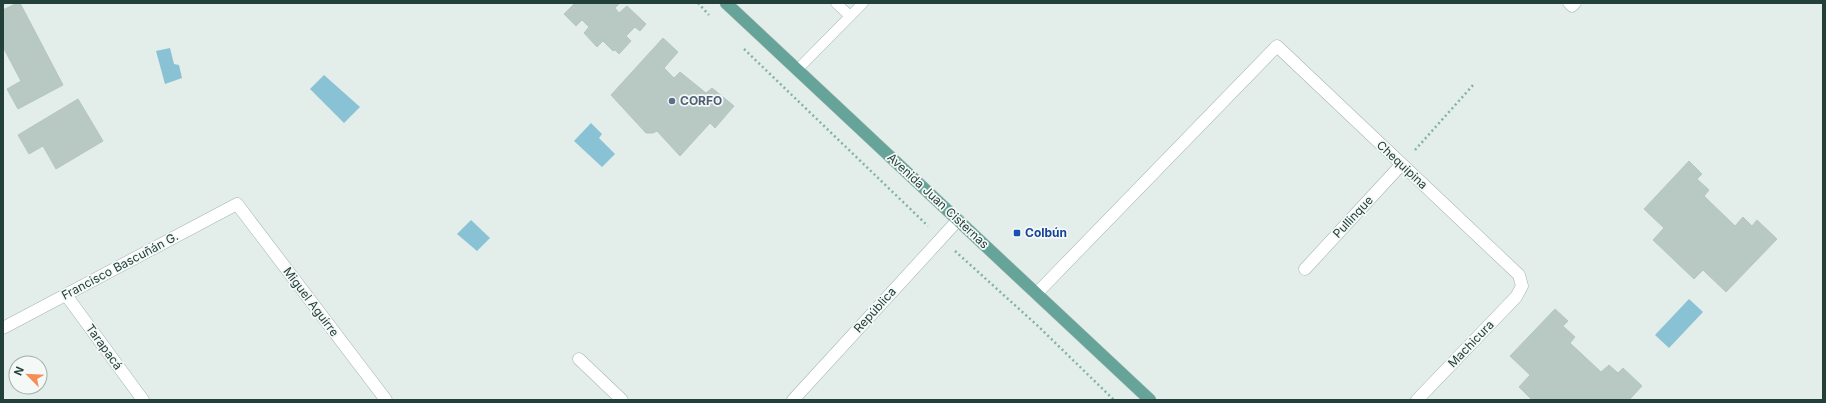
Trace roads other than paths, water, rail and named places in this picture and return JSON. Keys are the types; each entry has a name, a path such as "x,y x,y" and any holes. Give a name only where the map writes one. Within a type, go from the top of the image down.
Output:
{"main road":[{"name":"Avenida Juan Cisternas","path":"726,3 1150,400"}],"street":[{"name":"Chequipina","path":"1036,293 1277,46 1401,165 1519,275 1522,286"},
{"name":"Pullinque","path":"1305,269 1401,165"},
{"name":"Francisco Bascuñán G.","path":"3,328 237,204"},
{"name":"Miguel Aguirre","path":"237,204 386,400"},
{"name":"República","path":"793,400 958,220"},
{"name":"Machicura","path":"1417,400 1516,297 1522,286"},
{"name":"Tarapacá","path":"66,295 143,400"},
{"path":"579,359 622,400"}],"lane":[{"path":"836,3 850,16"},
{"path":"797,70 863,3"},
{"path":"1568,3 1572,7 1576,3"}],"water":[{"path":"170,48 174,64 179,65 182,78 165,84 156,51"},
{"path":"324,75 360,107 344,123 310,89"},
{"path":"591,123 602,134 599,138 615,154 602,167 574,141"},
{"path":"471,220 490,238 477,251 457,234"},
{"path":"1689,299 1703,312 1669,348 1655,335"}],"place":[{"name":"CORFO","path":"672,101"},
{"name":"Colbún","path":"1017,233"}]}
